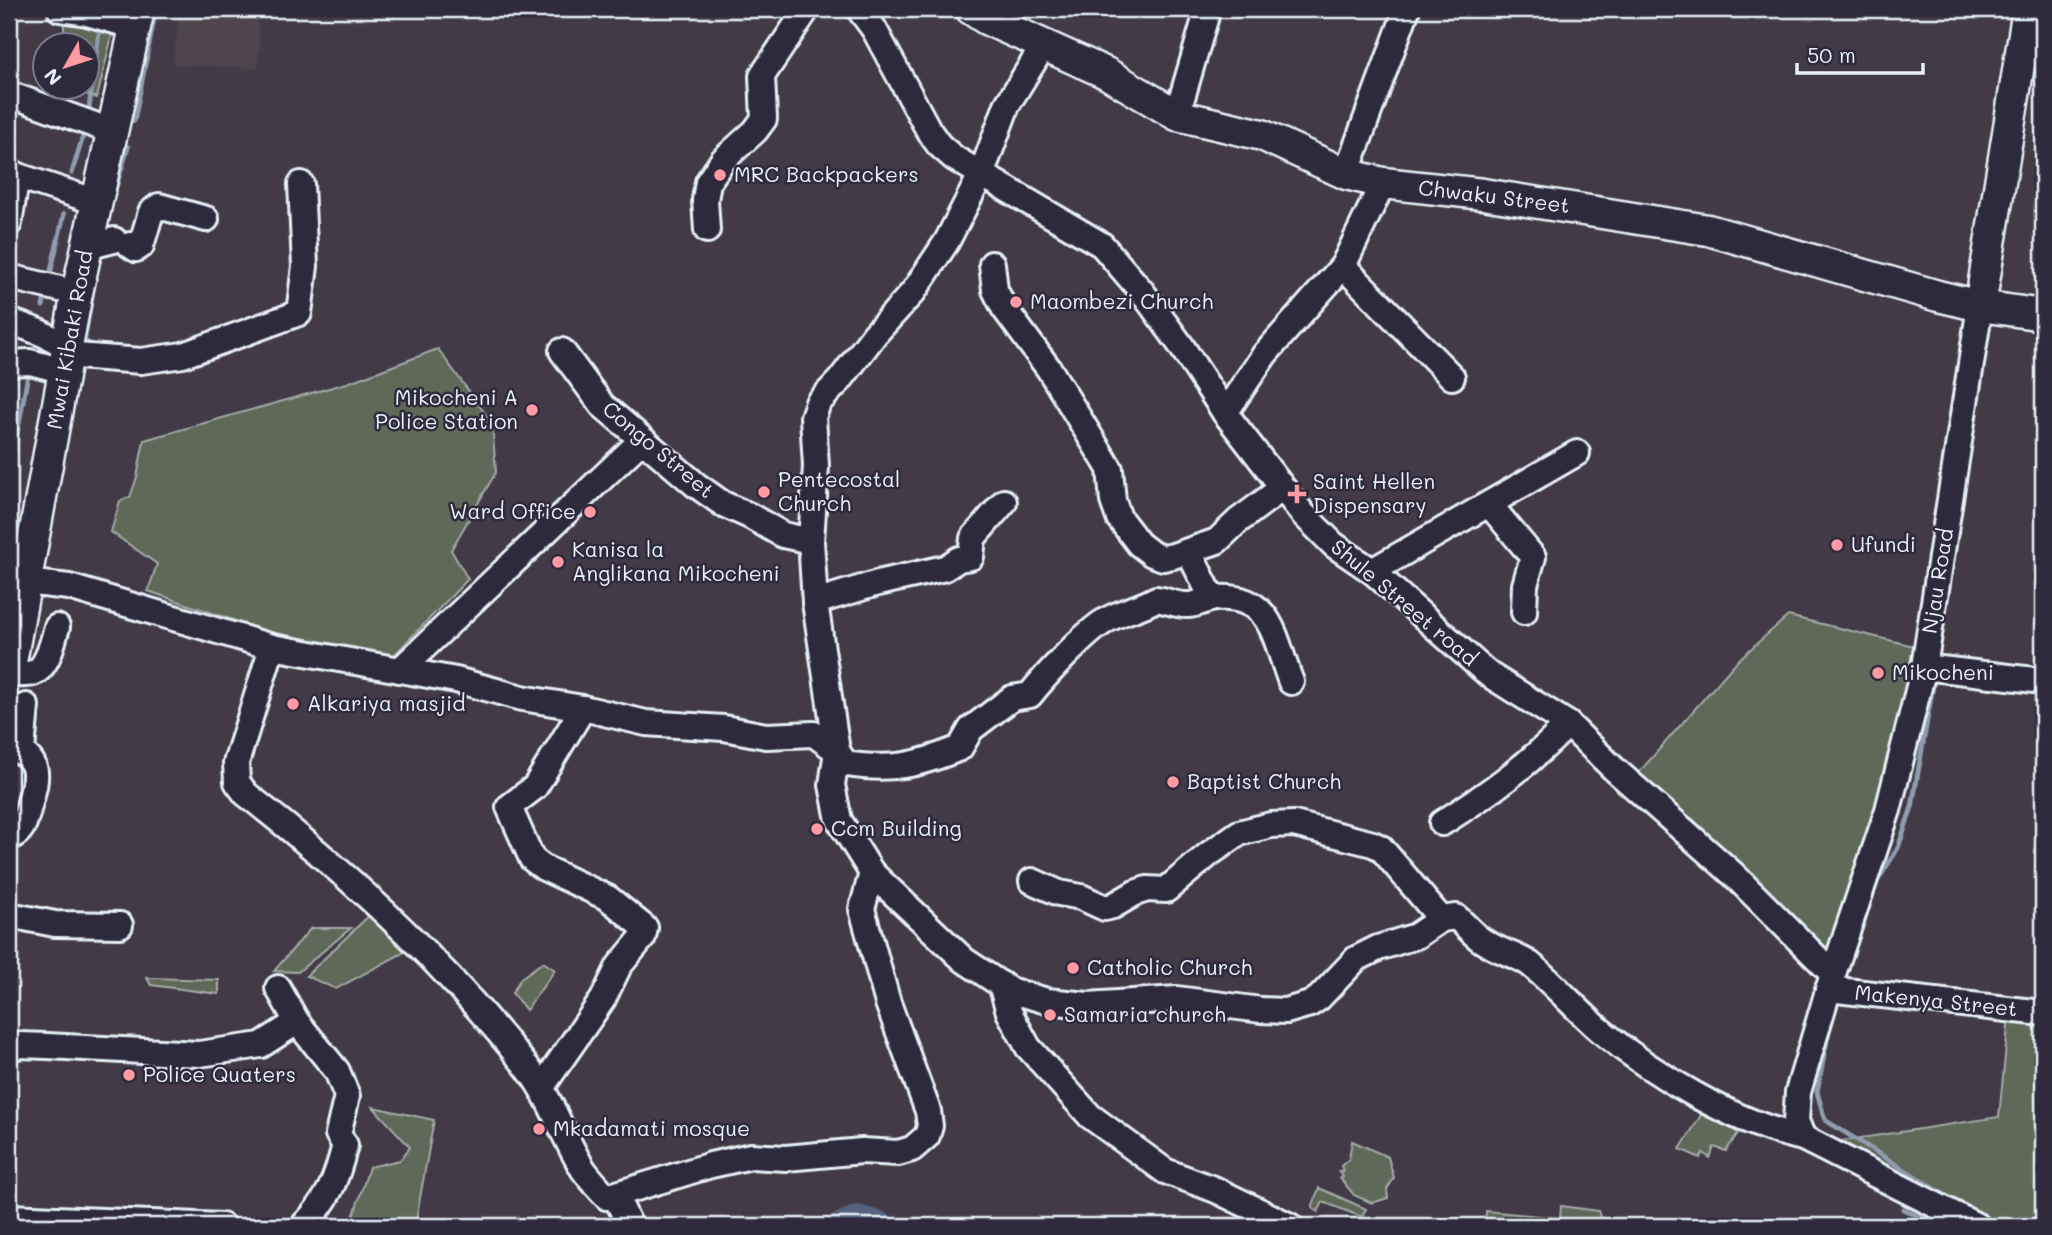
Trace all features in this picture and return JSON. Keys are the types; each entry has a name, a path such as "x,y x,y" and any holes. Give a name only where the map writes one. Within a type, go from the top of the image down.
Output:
{"main road":[{"name":"Chwaku Street","path":"971,9 986,19 1106,72 1177,115 1262,135 1346,174 1383,183 1483,194 1708,230 1980,306 2043,315"},
{"name":"Njau Road","path":"1980,306 2028,9"},
{"name":"Mwai Kibaki Road","path":"9,673 17,582 66,358 77,293 110,244 97,202 137,18"}],"street":[{"path":"60,9 137,18"},
{"path":"707,230 705,200 708,182 723,160 755,131 764,119 762,76 807,9"},
{"name":"Shule Street road","path":"859,9 874,29 939,145 981,175 1102,245 1143,293 1281,489 1334,545 1372,571 1488,674 1568,724 1733,874 1830,981"},
{"path":"1177,115 1208,9"},
{"path":"1346,174 1408,9"},
{"path":"1044,45 1007,105 981,175 947,241 914,290 875,334 841,380 818,404 813,417 816,466 811,541 815,602 837,751 832,785 839,820 872,873 964,960 1009,990 1068,1004 1177,999 1286,1011 1320,998 1356,959 1378,948 1416,936 1441,919 1456,918 1482,941 1530,964 1602,1031 1660,1074 1742,1118 1783,1134 1803,1138 1977,1226"},
{"path":"9,94 111,131"},
{"path":"9,223 13,174 97,202"},
{"path":"1225,413 1265,354 1343,266 1383,183"},
{"path":"9,363 77,356 141,361 173,356 299,313 305,267 301,184"},
{"path":"110,244 136,248 141,246 151,212 159,206 206,219"},
{"path":"992,264 995,290 1004,307 1049,369 1110,469 1113,501 1119,518 1127,531 1152,554 1163,558 1217,541 1238,521 1281,489"},
{"path":"1343,266 1452,377"},
{"path":"9,277 77,293"},
{"name":"Njau Road","path":"1803,1138 1796,1121 1798,1092 1830,981 1888,810 1924,667 1980,306"},
{"path":"9,321 36,330 66,358"},
{"name":"Congo Street","path":"562,351 602,405 696,485 723,504 783,535 811,541"},
{"path":"400,670 642,440"},
{"path":"1372,571 1577,453"},
{"path":"815,602 878,583 945,568 959,559 971,556 973,538 1004,502"},
{"path":"1489,504 1533,557 1525,585 1524,612"},
{"path":"1189,552 1212,598"},
{"path":"17,582 69,587 272,647 456,680 522,698 583,708 646,723 724,728 766,737 814,734 837,751 846,764 893,768 960,748 971,729 1012,698 1030,695 1041,681 1104,621 1140,609 1156,599 1188,606 1212,598 1245,599 1267,617 1290,682"},
{"path":"9,673 31,674 39,670 49,652 57,627"},
{"path":"272,647 236,763 237,782 246,794 379,906 423,947 542,1087 583,1168 607,1197 711,1165 751,1156 786,1158 862,1151 898,1153 912,1149 928,1136 928,1111 888,1003 862,909 872,873"},
{"path":"1924,667 2043,681"},
{"path":"9,838 23,828 37,778 32,763 15,749 26,706"},
{"path":"542,1087 603,999 619,965 643,937 645,930 608,898 544,869 532,859 509,807 534,787 583,708"},
{"path":"1442,823 1495,790 1541,753 1568,724"},
{"path":"1032,881 1105,908 1142,891 1166,890 1239,833 1271,825 1294,824 1381,848 1441,919"},
{"path":"9,915 55,924 120,925"},
{"name":"Makenya Street","path":"1830,981 2043,1013"},
{"path":"1001,984 1009,1012 1024,1041 1090,1116 1165,1171 1216,1190 1290,1226"},
{"path":"278,988 297,1022 337,1071 347,1096 338,1134 345,1145 336,1180 303,1226"},
{"path":"9,1049 19,1045 200,1054 261,1045 297,1022"},
{"path":"615,1195 630,1226"},
{"path":"9,1217 222,1226"}],"shaded area":[{"path":"180,9 256,9 260,43 257,68 173,65"}],"green space":[{"path":"63,13 115,23 102,77 102,32 64,32"},
{"path":"438,349 492,423 496,472 451,550 468,579 392,657 266,631 148,591 157,564 111,532 120,501 130,497 144,440 347,383"},
{"path":"1788,616 1914,646 1898,741 1829,950 1694,820 1634,778 1737,661"},
{"path":"379,906 412,948 336,989 306,976"},
{"path":"311,928 351,928 298,972 274,971"},
{"path":"543,962 555,970 526,1010 512,993 521,978"},
{"path":"147,978 219,980 219,994 151,985"},
{"path":"2009,1016 2043,1019 2043,1226 1997,1226 1841,1141 1999,1117"},
{"path":"373,1107 434,1120 415,1226 358,1226 352,1221 369,1167 400,1160 410,1147"},
{"path":"1703,1112 1738,1133 1726,1151 1714,1147 1710,1158 1703,1153 1700,1158 1680,1149"},
{"path":"1352,1141 1388,1157 1394,1178 1387,1189 1388,1198 1372,1203 1354,1195 1340,1178 1343,1177 1338,1171 1343,1171 1341,1166 1349,1159"},
{"path":"1319,1188 1366,1209 1362,1217 1323,1202 1318,1212 1312,1208"},
{"path":"1561,1206 1598,1211 1603,1226 1485,1226 1486,1211 1560,1218"}],"waterway":[{"path":"134,121 156,9"},
{"path":"88,116 100,25"},
{"path":"72,173 85,129"},
{"path":"111,204 128,147"},
{"path":"49,279 64,214"},
{"path":"84,343 93,290"},
{"path":"43,306 46,292"},
{"path":"1985,353 1990,321"},
{"path":"84,341 99,348"},
{"path":"9,478 29,369"},
{"path":"1868,908 1878,880 1898,848 1912,807 1935,674"},
{"path":"9,732 16,680"},
{"path":"1829,1030 1817,1092 1825,1120 1961,1205"},
{"path":"1903,1209 1939,1226"},
{"path":"1979,1215 2007,1226"},
{"path":"844,1226 858,1220 878,1226"}],"place":[{"name":"MRC Backpackers","path":"720,175"},
{"name":"Maombezi Church","path":"1016,302"},
{"name":"Mikocheni A Police Station","path":"532,410"},
{"name":"Pentecostal Church","path":"764,492"},
{"name":"Saint Hellen Dispensary","path":"1297,494"},
{"name":"Ward Office","path":"590,512"},
{"name":"Ufundi","path":"1837,545"},
{"name":"Kanisa la Anglikana Mikocheni","path":"558,562"},
{"name":"Mikocheni","path":"1878,673"},
{"name":"Alkariya masjid","path":"293,704"},
{"name":"Baptist Church","path":"1173,782"},
{"name":"Ccm Building","path":"817,829"},
{"name":"Catholic Church","path":"1073,968"},
{"name":"Samaria church","path":"1050,1015"},
{"name":"Police Quaters","path":"129,1075"},
{"name":"Mkadamati mosque","path":"539,1129"}]}
